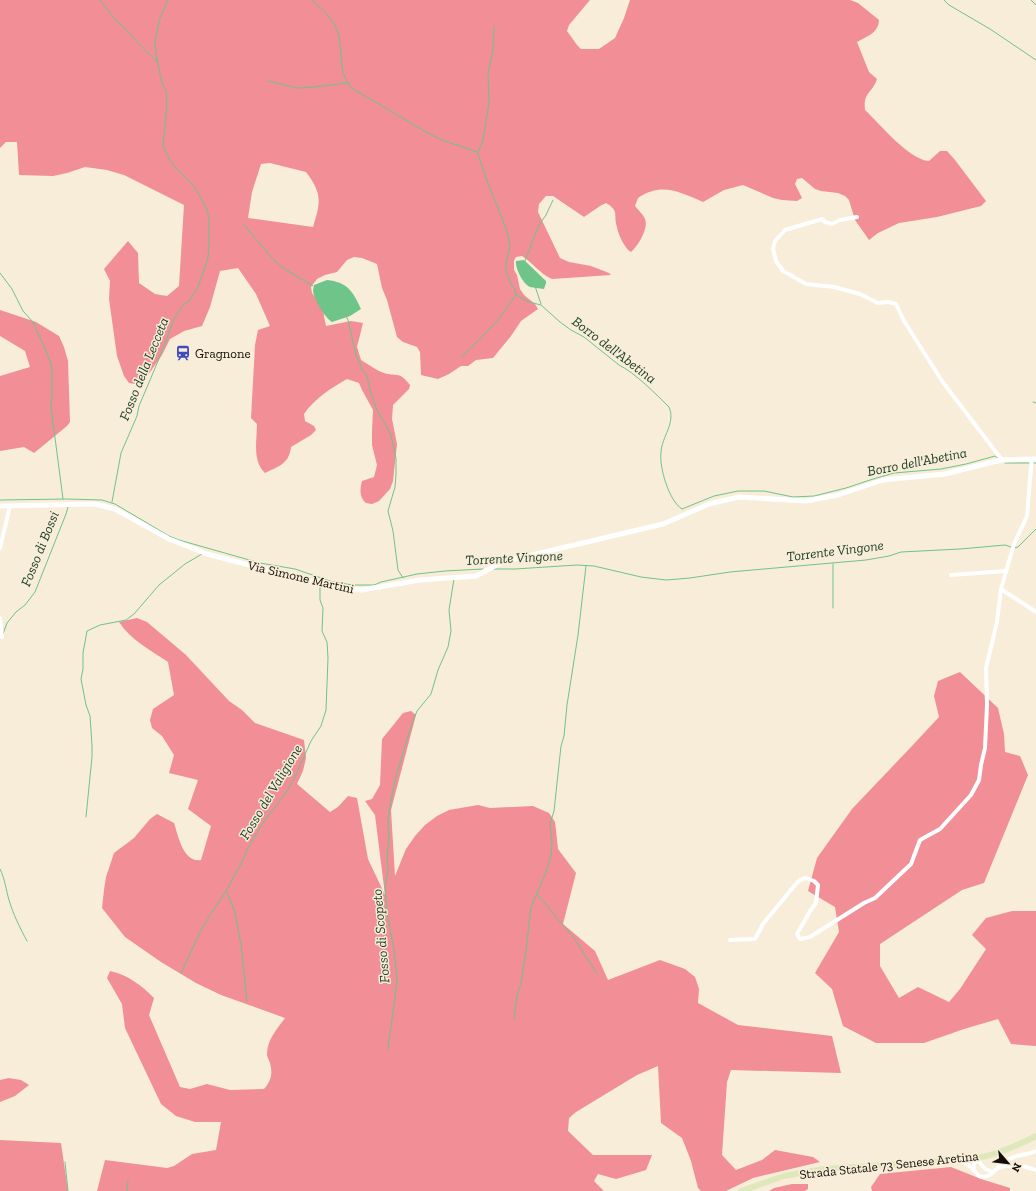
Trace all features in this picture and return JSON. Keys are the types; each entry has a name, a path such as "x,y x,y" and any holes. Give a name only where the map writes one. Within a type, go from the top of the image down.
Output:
{"main road":[{"name":"Strada Statale 73 Senese Aretina","path":"741,1191 784,1176 824,1169 976,1158 1016,1146 1036,1136"}],"street":[{"path":"857,217 840,220 832,224 825,222 822,219 785,230 775,241 773,249 776,261 783,271 806,284 834,287 860,294 878,303 888,302 896,304 904,321 942,381 1002,460"},
{"path":"730,940 755,939 763,924 795,885 800,880 806,878 814,881 818,886 818,893 816,903 797,934 800,939 810,937 864,903 875,898 911,864 920,840 940,829 971,795 979,780 980,765 985,748 987,705 986,668 997,622 1001,589 1014,544 1028,516 1034,459"},
{"name":"Via Simone Martini","path":"0,506 96,504 115,509 169,540 204,553 337,588 362,590 420,580 476,576 502,562 664,524 709,504 739,496 806,501 838,496 883,480 945,474 1002,460 1034,459"},
{"path":"0,548 10,506"},
{"path":"951,575 1006,571"},
{"path":"1001,589 1036,612"},
{"path":"0,618 2,636"},
{"path":"962,1160 973,1169 976,1174 983,1177 990,1175 1009,1159 1036,1151"},
{"path":"982,1166 985,1159 989,1155"},
{"path":"976,1158 985,1170 993,1172"},
{"path":"973,1169 976,1158"},
{"path":"998,1168 1018,1164 1036,1170"}],"shaded area":[{"path":"0,0 590,0 569,25 567,31 581,49 599,49 615,38 630,0 850,0 858,3 879,20 877,28 874,32 857,42 869,72 877,79 865,100 865,110 904,148 921,159 929,161 940,151 947,151 986,201 981,206 937,217 899,223 878,233 869,240 855,220 849,200 845,196 838,193 815,189 802,178 797,179 795,184 802,198 797,201 773,198 743,185 724,190 703,202 670,190 655,190 638,198 635,206 644,217 646,223 640,241 631,252 626,248 620,237 616,223 615,211 606,203 584,217 553,196 546,196 539,204 538,212 560,258 569,262 591,266 611,275 552,279 522,256 516,257 514,261 514,270 517,275 520,289 538,309 521,321 493,358 476,360 468,366 461,366 438,379 421,375 420,352 417,347 403,342 397,337 387,300 382,288 377,264 362,258 354,257 347,260 337,272 317,279 311,287 312,293 323,308 326,326 351,321 363,323 357,347 361,360 381,372 401,376 410,385 409,389 393,405 392,419 397,444 393,481 390,489 379,501 372,504 364,501 361,496 361,490 362,481 374,477 377,465 372,445 373,410 359,383 347,379 323,394 313,403 304,414 305,421 314,426 316,430 311,435 291,447 286,461 265,473 258,463 256,450 257,424 251,418 255,345 258,330 270,326 256,294 238,268 220,271 210,307 202,326 184,331 170,339 162,355 141,385 129,383 124,376 117,356 109,299 110,281 104,269 128,241 138,253 139,283 155,294 167,296 179,286 184,205 124,175 107,170 85,167 53,176 19,175 17,142 6,142 0,148","holes":["270,163 306,172 315,186 319,204 313,227 248,218 252,192 261,164"]},
{"path":"524,260 546,281 544,289 530,287 522,279 517,268 516,261"},
{"path":"327,280 340,283 348,288 352,292 361,309 350,316 332,322 329,320 315,299 313,291 314,285"},
{"path":"0,310 36,322 59,336 68,361 70,422 34,453 24,447 0,451 0,376 30,367 25,351 0,336"},
{"path":"137,618 147,622 186,655 229,701 242,710 255,723 304,740 306,758 303,771 297,784 330,812 338,807 348,796 357,798 368,859 385,895 375,815 365,801 372,799 380,785 382,739 403,713 411,711 416,715 391,810 395,876 406,849 415,836 425,825 437,816 449,810 478,805 490,808 533,806 549,813 555,822 558,849 576,873 563,924 595,951 608,980 660,960 685,969 695,977 699,989 698,1003 738,1025 832,1036 841,1073 731,1070 727,1082 722,1155 736,1170 762,1160 775,1150 813,1157 820,1162 753,1178 726,1191 701,1191 698,1188 691,1161 682,1138 661,1123 658,1066 637,1075 576,1112 569,1118 568,1131 593,1155 652,1155 646,1170 616,1179 598,1174 594,1181 604,1191 97,1191 105,1160 167,1168 174,1166 192,1154 216,1150 221,1122 195,1122 176,1116 161,1104 125,1028 122,1004 107,978 110,971 123,975 134,981 154,998 149,1015 180,1087 190,1089 207,1084 230,1090 264,1089 270,1080 271,1074 267,1049 273,1035 285,1018 221,995 196,983 161,962 125,937 102,908 106,877 114,853 134,838 150,819 157,814 174,823 182,847 190,857 195,860 201,860 211,826 188,809 198,780 169,773 174,755 162,736 152,728 150,720 153,709 174,695 168,662 135,639 119,622"},
{"path":"960,672 998,708 1004,734 1005,752 1020,756 1028,775 984,883 962,890 880,944 880,966 899,998 918,987 949,1002 960,989 986,949 972,935 986,918 1012,911 1036,911 1036,1046 1011,1044 998,1019 924,1043 876,1043 843,1026 832,989 815,973 839,932 835,907 808,891 817,858 852,809 939,717 934,696 938,681"},
{"path":"9,1078 21,1080 29,1085 15,1096 0,1102 0,1080"},
{"path":"0,1140 61,1143 68,1191 0,1191"},
{"path":"951,1167 981,1179 1010,1188 1010,1191 872,1191 871,1187 880,1174"},
{"path":"792,1184 808,1184 808,1189 805,1191 769,1191 774,1188"}],"waterway":[{"name":"Fosso della Lecceta","path":"100,0 117,22 125,28 157,62"},
{"name":"Fosso della Lecceta","path":"112,502 121,453 137,416 139,406 174,319 198,287 208,258 209,218 206,207 194,186 170,161 163,145 167,105 166,91 162,83 156,55 155,41 160,18 168,0"},
{"name":"Borro dell'Abetina","path":"312,0 334,23 339,36 343,73 350,87 426,132 442,140 477,152 507,231 510,246 506,264 506,272 515,289 516,295"},
{"path":"944,0 949,5 990,29 1036,60"},
{"path":"1031,0 1036,5"},
{"path":"478,152 483,140 489,103 488,74 493,50 494,26"},
{"path":"268,81 298,88 347,83"},
{"path":"525,261 539,225 546,215 553,200"},
{"path":"244,225 271,257 283,268 313,286"},
{"path":"0,273 12,289 23,311 33,322 52,368 51,407 63,499"},
{"path":"535,286 541,304"},
{"name":"Borro dell'Abetina","path":"516,295 529,302 541,305 560,322 584,337 638,378 669,407 671,419 661,452 663,475 673,499 682,509 714,496 738,491 764,491 793,497 814,496 894,473 941,469 995,456 999,459"},
{"path":"462,357 498,320 515,296"},
{"path":"346,316 356,355 367,376 371,394 377,410 391,435 393,444 396,459 396,474 395,487 388,511 393,531 398,570 403,578"},
{"name":"Borro dell'Abetina","path":"1005,463 1029,463"},
{"name":"Torrente Vingone","path":"0,500 102,500 115,504 169,536 179,540 260,563 295,569 333,582 353,585 374,585 417,574 483,569"},
{"name":"Fosso di Bossi","path":"3,634 7,623 16,612 25,605 35,592 68,507"},
{"name":"Torrente Vingone","path":"1014,548 1018,547 1036,529"},
{"name":"Torrente Vingone","path":"494,569 577,565 594,566 641,577 666,580 730,572 866,560 889,556 901,552 1005,545 1011,547"},
{"path":"86,817 92,745 90,716 86,705 81,679 83,669 83,653 87,631 100,625 126,620 134,614 159,585 185,564 202,554"},
{"path":"833,564 833,608"},
{"path":"514,1019 517,995 521,983 531,907 545,875 551,856 552,842 550,824 554,811 561,746 564,736 586,566"},
{"name":"Fosso di Scopeto","path":"388,1049 397,980 394,950 387,913 385,888 388,870 388,819 396,777 411,726 417,711 431,694 438,670 448,647 451,631 449,610 454,579"},
{"name":"Fosso del Valigione","path":"181,973 202,928 228,888 262,824 285,794 294,779 311,741 321,726 326,710 328,658 327,642 322,631 323,608 320,600 320,586"},
{"name":"Fosso di Bossi","path":"0,869 9,900 19,926 27,941"},
{"path":"227,892 235,913 241,945 247,1001"},
{"path":"537,894 574,938 597,974"},
{"path":"65,1162 68,1191"},
{"path":"127,1191 128,1181"}],"place":[{"name":"Gragnone","path":"183,353"}]}
